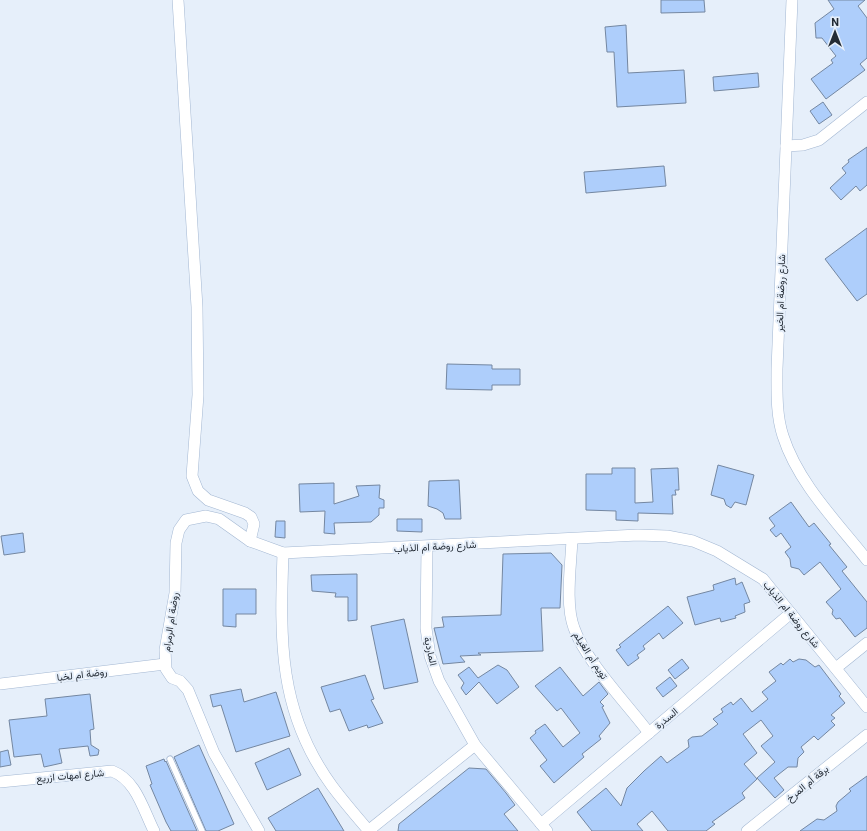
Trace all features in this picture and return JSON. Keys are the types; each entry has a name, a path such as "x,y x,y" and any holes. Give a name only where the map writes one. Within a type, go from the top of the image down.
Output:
{"street":[{"path":"178,0 197,307 198,395 192,476 198,491 208,500 245,513 251,517 254,524 250,541"},
{"name":"شارع روضة ام الخير","path":"792,0 777,369 778,403 782,435 793,460 811,488 867,560"},
{"path":"786,146 803,145 819,140 867,102"},
{"name":"روضة ام الرمرام","path":"258,831 214,753 188,690 168,674 165,664 164,650 174,593 176,543 182,525 186,520 192,518 212,517 225,522 250,541 283,554"},
{"name":"شارع روضة ام الذياب","path":"283,554 638,535 667,536 693,541 717,551 763,579 867,707"},
{"name":"تويم أم الغيلم","path":"572,539 571,611 574,628 597,667 649,732"},
{"name":"الماردية","path":"427,547 426,628 430,656 439,681 475,745 544,827"},
{"path":"283,554 281,617 283,656 290,699 308,744 332,785 368,831 475,745"},
{"name":"السدرة","path":"544,827 649,732 791,613"},
{"path":"836,668 867,643"},
{"name":"روضة ام لخبا","path":"0,684 165,664"},
{"name":"برقة أم المرخ","path":"747,831 867,735"},
{"name":"شارع امهات ازريع","path":"0,782 112,771 121,775 134,789 154,831"}],"lane":[{"path":"170,759 202,831"}],"building":[{"path":"661,0 704,0 705,12 661,13"},
{"path":"828,0 865,0 858,6 867,18 867,58 860,64 865,70 826,99 811,79 833,63 831,60 836,56 822,38 816,38 815,23 834,9"},
{"path":"626,25 628,73 684,70 686,103 617,107 614,52 607,52 605,27"},
{"path":"758,73 759,87 714,91 713,77"},
{"path":"823,102 832,115 819,124 810,111"},
{"path":"867,147 867,185 860,191 856,186 841,200 830,188 846,173 842,168 849,162 848,160"},
{"path":"664,166 666,186 586,193 584,172"},
{"path":"867,228 867,294 857,301 825,259"},
{"path":"447,364 492,365 492,369 520,369 520,385 492,385 492,390 446,389"},
{"path":"718,465 754,475 746,505 735,502 731,508 726,505 724,499 711,495"},
{"path":"612,468 635,468 635,503 653,502 651,469 678,468 679,490 675,490 676,495 672,495 673,514 638,513 638,521 616,520 616,511 586,510 586,474 612,474"},
{"path":"459,480 461,519 445,519 443,513 428,506 429,481"},
{"path":"334,483 334,504 359,496 356,486 380,485 379,498 384,500 384,508 379,508 379,515 371,522 334,523 335,534 324,533 325,511 300,512 299,484"},
{"path":"791,502 809,527 814,523 831,544 829,545 847,567 842,571 867,602 867,628 855,637 840,618 836,619 832,614 833,610 826,602 841,589 820,562 804,575 799,569 791,567 790,559 785,552 791,547 781,533 776,537 770,530 775,526 769,518"},
{"path":"397,519 422,519 422,532 397,531"},
{"path":"276,521 285,521 285,538 275,537"},
{"path":"23,533 25,552 4,555 1,536"},
{"path":"551,553 562,565 560,608 541,608 543,651 478,653 481,655 460,656 465,662 443,664 434,628 444,627 442,617 501,615 503,554"},
{"path":"357,574 357,620 348,621 348,597 335,597 336,593 312,591 311,575"},
{"path":"735,578 736,585 742,582 750,602 744,604 745,612 735,616 736,618 721,622 720,618 695,625 687,597 714,590 713,585"},
{"path":"223,589 256,589 256,614 236,614 236,627 223,626"},
{"path":"668,606 683,623 663,639 659,633 643,646 645,649 637,655 639,658 628,666 616,650 621,647 619,645"},
{"path":"404,619 418,682 384,689 371,626"},
{"path":"682,659 689,668 675,679 668,670"},
{"path":"790,659 793,662 799,659 806,660 815,667 819,665 841,694 839,696 845,703 831,715 835,718 831,721 835,725 818,740 814,736 801,747 804,752 798,758 797,767 788,767 774,778 784,790 775,798 757,778 775,762 761,746 773,736 761,720 743,734 757,753 744,764 757,779 742,793 745,798 712,822 715,824 706,831 668,831 652,811 637,824 643,831 592,831 577,812 606,788 621,806 627,788 644,771 661,756 667,763 689,747 688,740 692,737 702,736 718,724 713,719 723,712 721,709 731,702 733,705 741,698 752,712 768,699 762,692 776,681 769,672 781,663 783,665"},
{"path":"498,665 507,670 519,687 497,704 479,682 466,695 461,688 464,683 458,675 469,667 478,678"},
{"path":"560,667 583,696 599,682 608,694 600,702 604,706 602,707 610,723 599,736 601,739 582,754 584,757 554,783 540,766 547,760 530,738 536,733 535,731 545,724 563,747 580,733 561,708 557,711 535,686"},
{"path":"365,675 374,699 371,700 383,723 368,728 367,725 349,731 340,709 330,712 321,687"},
{"path":"670,677 677,686 663,697 656,688"},
{"path":"241,689 244,702 276,692 290,736 236,752 221,705 213,707 210,695"},
{"path":"90,694 94,729 90,730 91,745 99,750 98,755 90,756 88,746 59,749 62,763 44,767 41,754 14,757 9,720 47,716 45,699"},
{"path":"199,745 234,824 218,831 206,831 174,757"},
{"path":"289,748 301,775 267,790 255,763"},
{"path":"8,750 11,765 0,767 0,752"},
{"path":"164,759 197,831 171,831 166,822 150,785 152,784 146,766"},
{"path":"469,768 486,769 506,793 515,805 504,814 518,831 398,831 399,824"},
{"path":"867,776 867,831 800,831 817,819 824,820 837,811 836,806 838,802 851,791 849,789"},
{"path":"318,788 344,831 276,831 268,818"}]}
